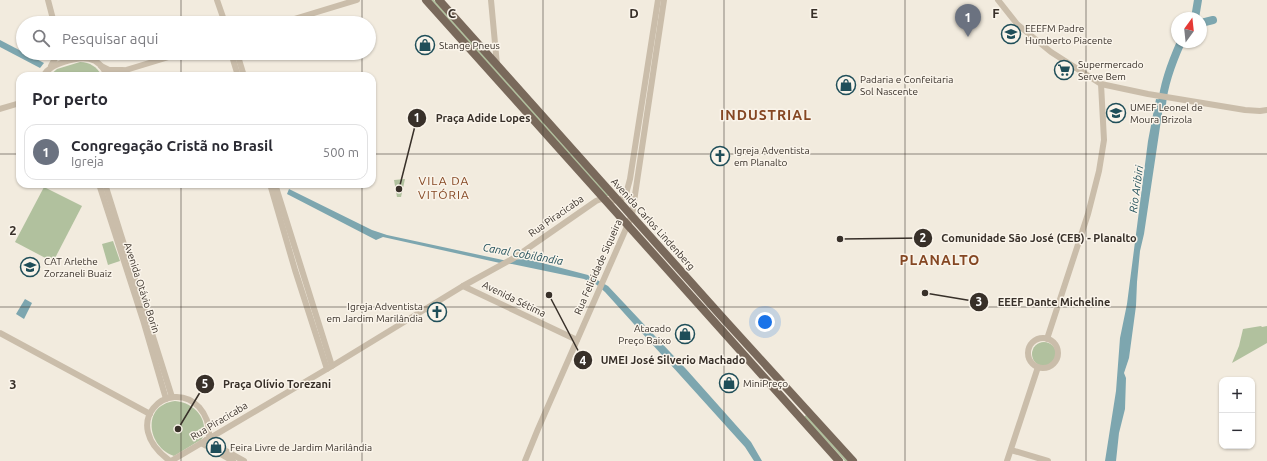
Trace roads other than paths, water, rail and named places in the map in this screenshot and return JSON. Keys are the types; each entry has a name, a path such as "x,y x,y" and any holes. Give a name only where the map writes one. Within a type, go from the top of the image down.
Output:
{"main road":[{"name":"Avenida Carlos Lindenberg","path":"426,0 839,461"},
{"name":"Avenida Carlos Lindenberg","path":"439,0 722,317 853,461"},
{"path":"612,208 620,201"}],"street":[{"path":"48,0 52,16"},
{"path":"217,0 223,16"},
{"path":"304,16 357,0"},
{"path":"491,0 497,64"},
{"path":"604,199 620,201 628,190 658,0"},
{"name":"Rua Felicidade Siqueira","path":"525,461 632,215 664,0"},
{"path":"998,0 1017,24 1051,52 1101,84 1244,110 1267,110"},
{"path":"46,72 54,60"},
{"path":"50,68 73,60"},
{"path":"93,60 101,66 114,71 126,70"},
{"path":"122,72 159,60"},
{"path":"233,60 237,72"},
{"path":"239,60 243,72"},
{"path":"101,66 105,72"},
{"path":"1047,339 1088,214 1099,171 1104,140 1101,84"},
{"path":"0,109 16,104"},
{"name":"Avenida Otávio Borin","path":"100,188 169,398"},
{"name":"Avenida Otávio Borin","path":"106,188 169,398"},
{"path":"271,188 295,270 329,368"},
{"path":"276,188 329,368"},
{"name":"Rua Piracicaba","path":"171,461 329,368 463,286 513,259 596,201 604,199"},
{"name":"Avenida Sétima","path":"463,286 577,340"},
{"path":"0,332 150,414"},
{"path":"1041,338 1047,339 1052,341 1056,346 1058,357 1049,367 1038,367 1030,360 1028,355 1029,349 1031,344 1036,340 1041,338"},
{"path":"1007,461 1038,367"},
{"path":"171,461 158,451 150,439 147,425 150,414 155,407 169,398 186,398 201,409 206,417 208,426 205,441"},
{"path":"205,441 233,461"},
{"path":"205,441 244,461"},
{"path":"1011,450 1048,461"}],"water":[{"path":"0,40 16,48 16,55 0,47"},
{"path":"25,60 38,60 44,63 40,68"},
{"name":"Rio Aribiri","path":"1156,99 1164,100 1144,234 1140,251 1136,306 1129,358 1124,373 1126,378 1125,409 1119,433 1116,461 1105,461 1116,391 1120,338 1127,304 1148,141"},
{"path":"289,189 372,230 387,235 503,260 527,259 588,275 608,286 686,369 751,442 762,461 754,461 745,447 597,285 584,279 512,264 500,263 383,237 376,240 287,194"},
{"path":"25,299 32,303 24,319 16,314"}],"waterway":[{"name":"Rio Aribiri","path":"1196,12 1198,0"},
{"path":"1207,22 1213,20"},
{"name":"Rio Aribiri","path":"1162,104 1169,73 1179,48"}],"place":[{"name":"EEEFM Padre Humberto Piacente","path":"1011,34"},
{"name":"Congregação Cristã no Brasil","path":"968,37"},
{"name":"Stange Pneus","path":"425,45"},
{"name":"Supermercado Serve Bem","path":"1064,70"},
{"name":"Padaria e Confeitaria Sol Nascente","path":"846,85"},
{"name":"UMEF Leonel de Moura Brizola","path":"1116,113"},
{"name":"Igreja Adventista em Planalto","path":"720,156"},
{"name":"Praça Adide Lopes","path":"399,189"},
{"name":"Comunidade São José (CEB) - Planalto","path":"840,239"},
{"name":"CAT Arlethe Zorzaneli Buaiz","path":"30,267"},
{"name":"EEEF Dante Micheline","path":"925,293"},
{"name":"UMEI José Silverio Machado","path":"549,295"},
{"name":"Igreja Adventista em Jardim Marilândia","path":"437,312"},
{"name":"Atacado Preço Baixo","path":"685,334"},
{"name":"MiniPreço","path":"729,383"},
{"name":"Praça Olívio Torezani","path":"178,429"},
{"name":"Feira Livre de Jardim Marilândia","path":"216,447"}],"district":[{"name":"INDUSTRIAL","path":"766,115"},
{"name":"VILA DA VITÓRIA","path":"444,187"},
{"name":"PLANALTO","path":"940,260"}],"water label":[{"name":"Canal Cobilândia","path":"523,254"}]}
